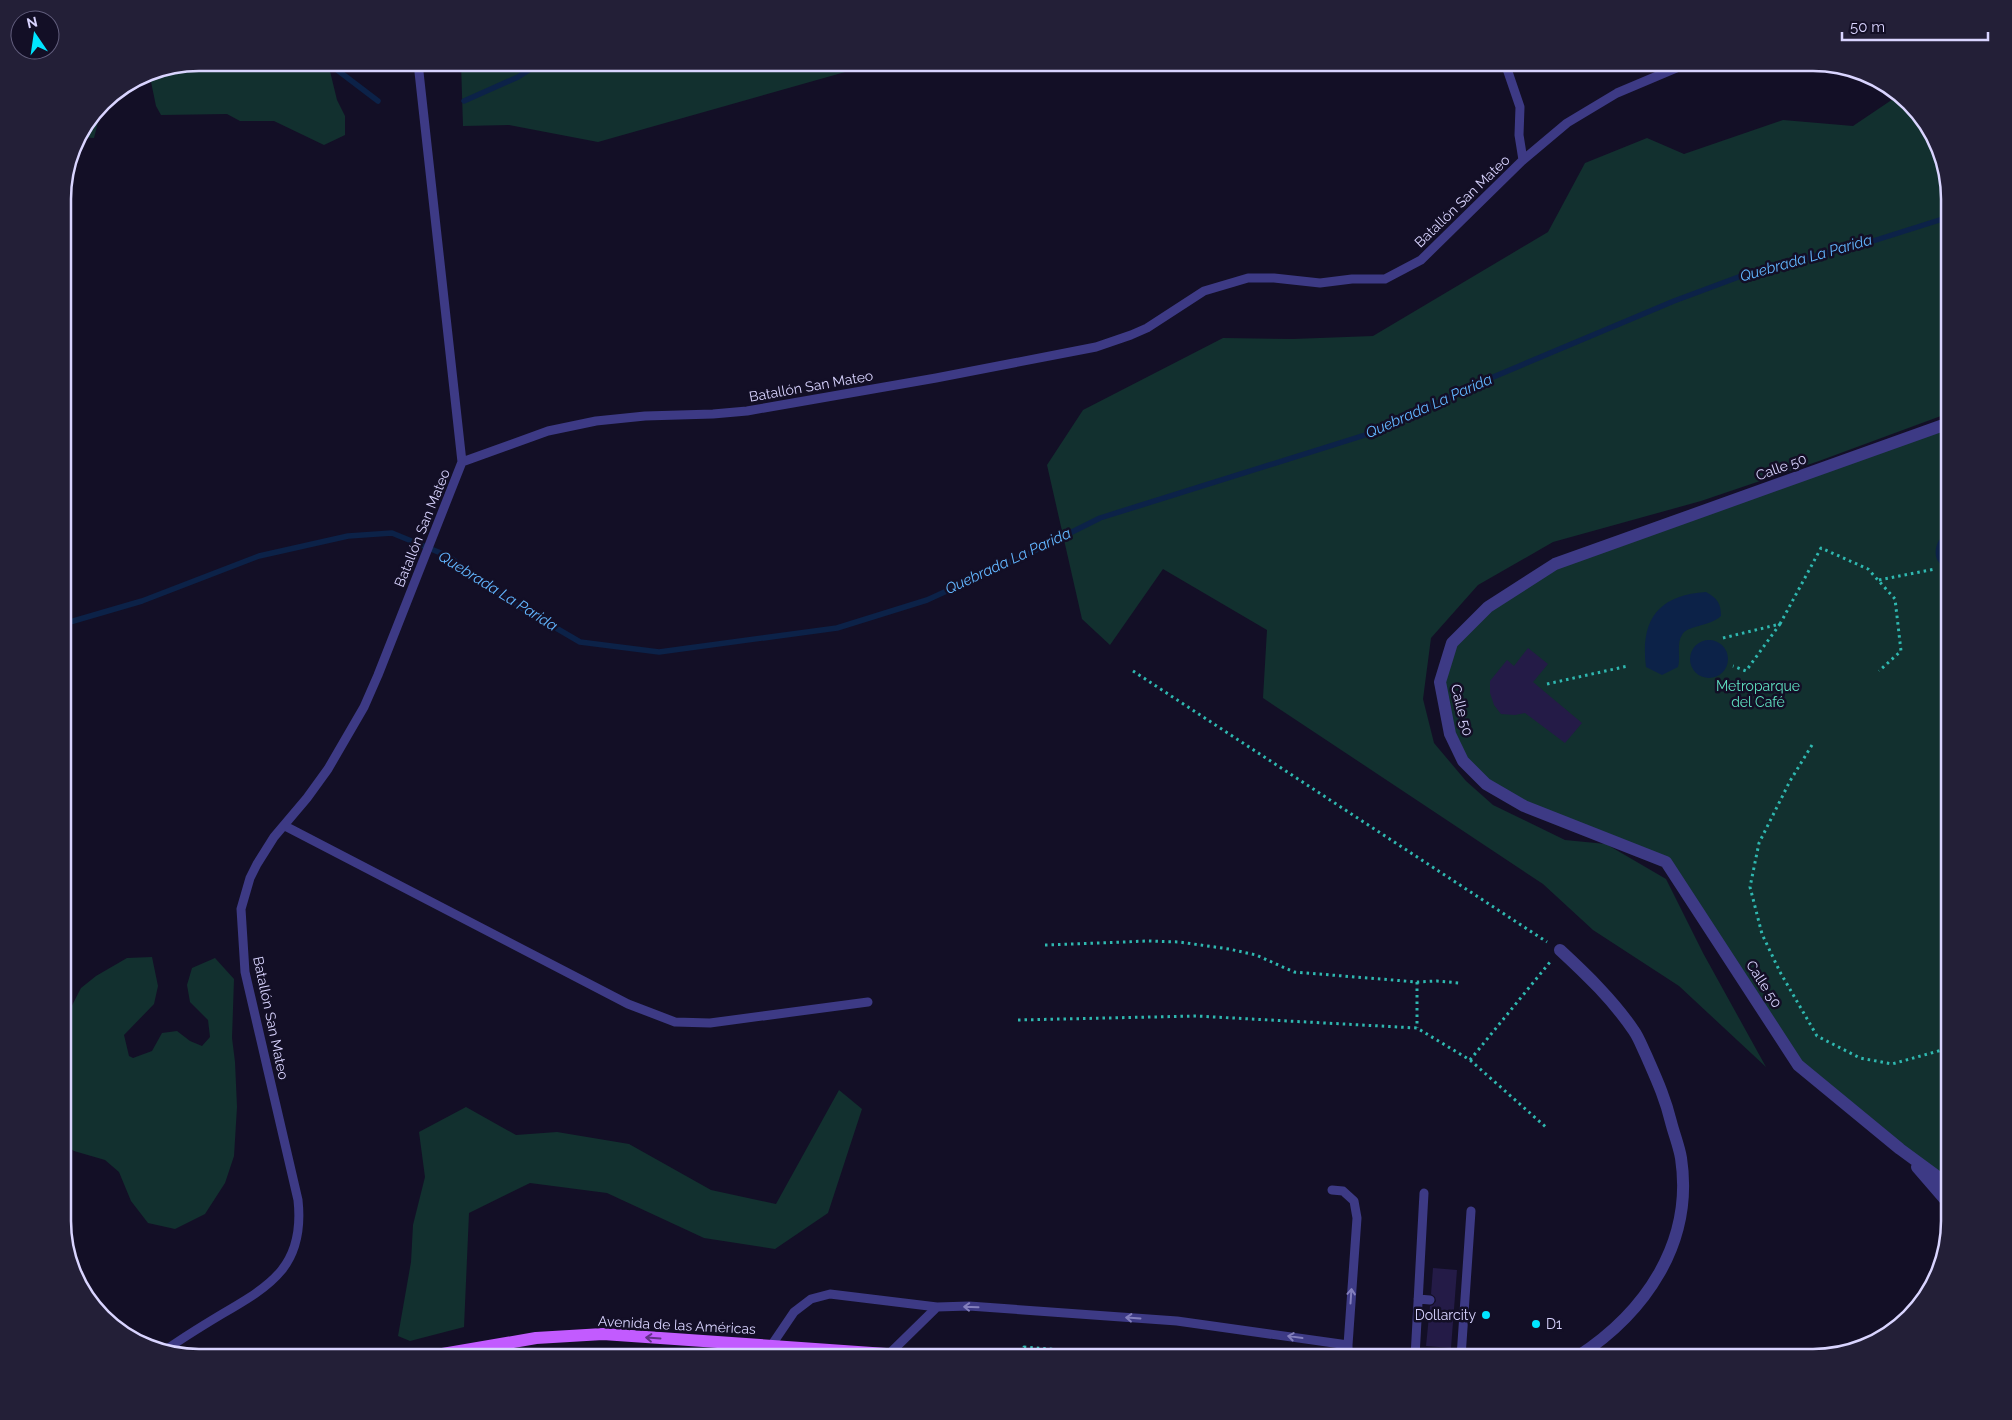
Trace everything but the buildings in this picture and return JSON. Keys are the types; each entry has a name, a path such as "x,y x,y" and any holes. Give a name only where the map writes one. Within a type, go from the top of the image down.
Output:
{"main road":[{"name":"Avenida de las Américas","path":"474,1349 536,1338 603,1334 810,1349"}],"street":[{"name":"Calle 50","path":"1941,426 1555,564 1488,607 1452,643 1440,682 1450,734 1463,761 1486,784 1524,806 1666,862 1798,1065 1900,1149 1941,1179"},
{"path":"1560,950 1612,1002 1635,1032 1664,1094 1681,1158 1683,1197 1676,1234 1660,1274 1635,1308 1590,1349"},
{"name":"Calle 50","path":"1900,1149 1941,1194"}],"lane":[{"name":"Batallón San Mateo","path":"1508,71 1520,107 1519,135 1523,160"},
{"name":"Batallón San Mateo","path":"173,1346 208,1322 250,1299 271,1283 288,1262 297,1238 300,1213 298,1200 245,972 241,909 250,878 265,850 328,768 364,707 462,462 548,431 596,420 747,411 936,378 1096,347 1147,328 1204,291 1219,285 1248,278 1274,278 1320,283 1352,279 1385,279 1422,260 1523,160 1545,141 1591,107 1643,80 1665,71"},
{"path":"419,72 462,462"},
{"path":"285,826 628,1004 675,1022 710,1023 868,1002"},
{"path":"1332,1190 1343,1191 1354,1200 1357,1218 1348,1349"},
{"path":"1415,1349 1424,1193"},
{"path":"1461,1349 1459,1303 1471,1212"},
{"path":"771,1346 794,1312 811,1299 830,1294 937,1307 969,1306 1177,1321 1348,1345"},
{"path":"1418,1299 1430,1300"},
{"path":"894,1349 937,1307"}],"path":[{"path":"1733,666 1746,671 1780,624 1821,548 1868,569 1895,599 1901,651 1879,671"},
{"path":"1878,580 1935,569"},
{"path":"1723,638 1780,624"},
{"path":"1547,684 1628,666"},
{"path":"1133,671 1560,950 1470,1060"},
{"path":"1812,745 1790,781 1759,842 1750,887 1762,934 1780,972 1817,1036 1860,1058 1892,1064 1941,1050"},
{"path":"1046,945 1140,941 1179,942 1256,955 1294,972 1417,982 1459,983"},
{"path":"1417,982 1417,1028"},
{"path":"1018,1020 1196,1016 1417,1028 1470,1060 1548,1129"},
{"path":"1024,1349 1024,1347 1047,1349"}],"green space":[{"path":"191,72 330,72 337,100 345,116 345,135 324,145 274,121 240,121 227,114 161,115 156,106 151,81 174,74"},
{"path":"461,72 847,72 598,142 509,125 463,126"},
{"path":"1892,99 1909,115 1919,128 1928,142 1934,158 1940,182 1941,199 1941,416 1819,461 1701,501 1553,542 1478,585 1431,638 1423,699 1434,743 1466,781 1493,805 1565,840 1606,844 1666,879 1703,953 1766,1067 1679,986 1593,930 1543,884 1263,698 1267,630 1163,569 1110,645 1082,619 1047,465 1083,410 1223,338 1293,339 1373,336 1548,232 1585,163 1647,138 1684,154 1783,120 1853,126"},
{"path":"98,121 94,138 87,138"},
{"name":"Metroparque del Café","path":"1941,426 1941,1179 1798,1065 1666,862 1524,806 1463,761 1440,682 1452,643 1488,607 1555,564"},
{"path":"152,957 158,986 154,1004 124,1035 129,1056 133,1058 152,1051 162,1033 177,1031 190,1041 202,1046 210,1037 208,1020 190,1002 187,985 192,968 215,958 234,979 232,1038 237,1107 234,1156 225,1183 205,1214 175,1229 148,1223 131,1201 119,1172 105,1160 72,1150 72,1006 81,988 96,976 127,958"},
{"path":"839,1090 862,1109 828,1213 775,1249 704,1238 607,1193 530,1183 469,1213 464,1327 410,1341 398,1336 411,1262 413,1225 425,1177 419,1132 466,1107 516,1135 557,1132 629,1144 711,1190 776,1204"}],"water":[{"path":"1941,539 1941,565 1936,558 1939,540"},
{"path":"1706,592 1718,601 1721,616 1711,622 1693,627 1682,635 1679,642 1678,667 1662,675 1646,667 1646,636 1650,623 1656,613 1664,605 1676,598"},
{"path":"1709,640 1716,641 1722,646 1727,652 1727,666 1722,672 1716,677 1709,678 1702,677 1696,672 1691,666 1690,659 1691,652 1696,646 1702,641"}],"waterway":[{"path":"340,72 378,101"},
{"path":"464,101 526,72"},
{"name":"Quebrada La Parida","path":"72,621 142,601 259,556 348,536 392,533 448,556 508,600 580,642 659,652 837,628 927,600 1028,554 1100,518 1381,430 1479,383 1674,301 1752,272 1873,241 1941,220"}],"place":[{"name":"Dollarcity","path":"1486,1315"},
{"name":"D1","path":"1536,1324"}]}
